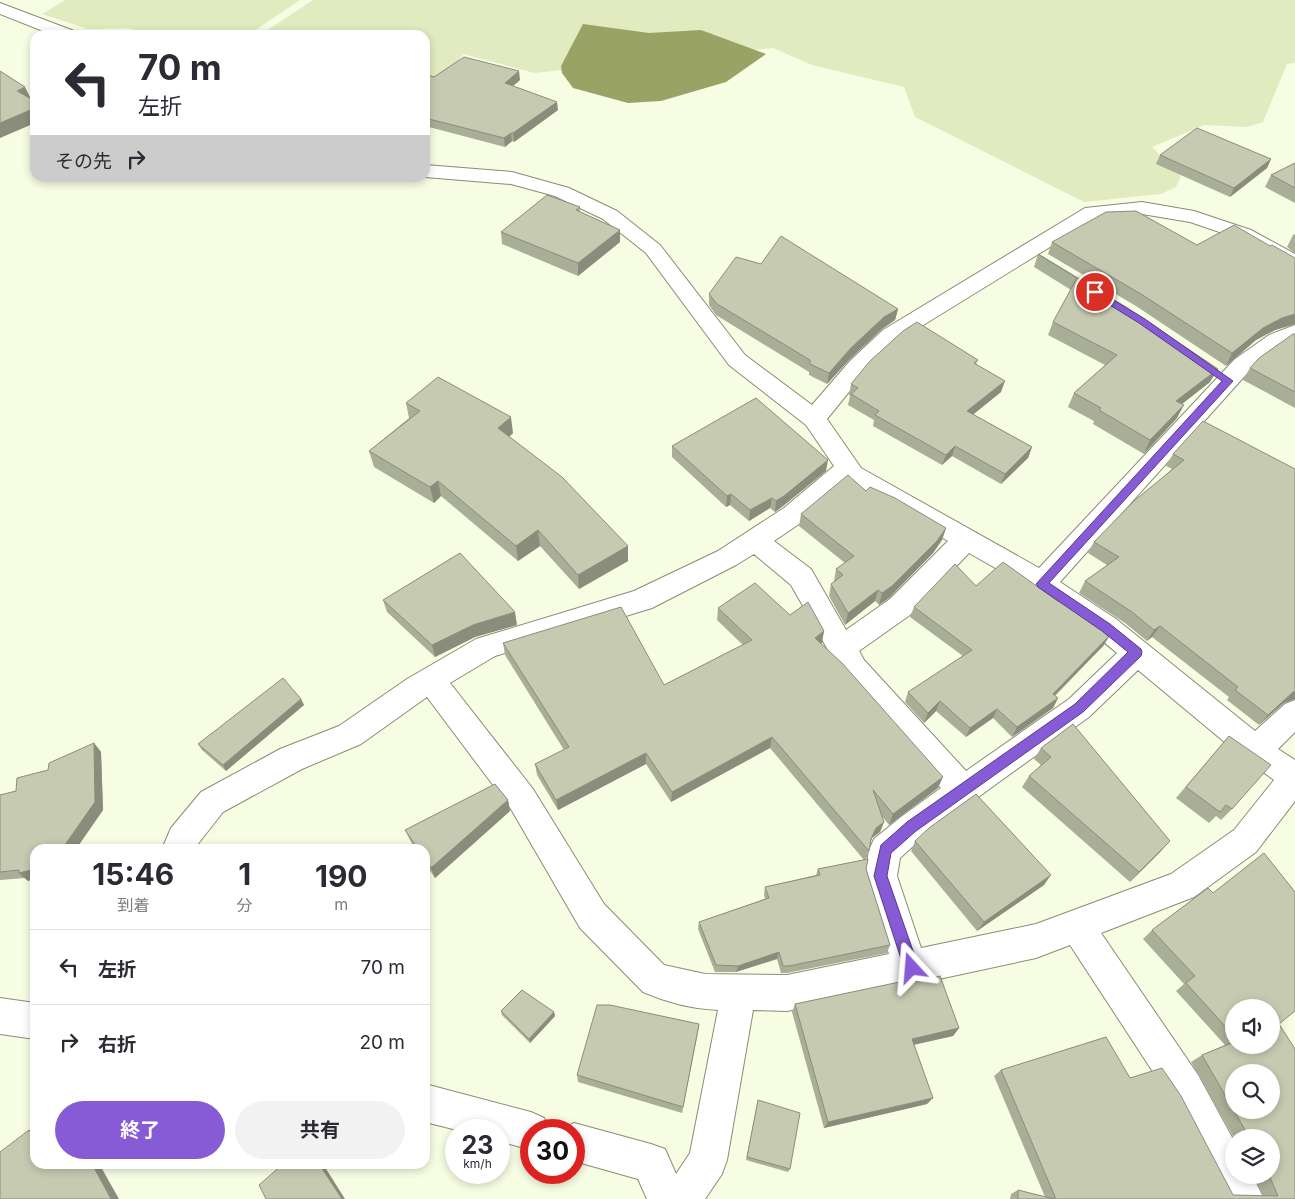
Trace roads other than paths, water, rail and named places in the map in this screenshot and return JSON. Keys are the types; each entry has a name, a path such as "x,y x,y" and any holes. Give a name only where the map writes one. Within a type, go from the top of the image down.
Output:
{"street":[{"path":"0,8 55,30"},
{"path":"430,171 512,178 562,192 610,215 653,248 737,360 814,419 852,474 1017,567 1106,627 1256,750 1295,778 1245,841 1182,886 1036,941 787,993 705,992 655,980 592,916 522,799 470,728 430,680"},
{"path":"814,419 858,366 891,334 1092,212 1142,208 1194,218 1244,234 1295,263"},
{"path":"1026,252 1049,265"},
{"path":"1042,584 1218,375 1243,364 1277,340 1295,332"},
{"path":"180,844 212,802 291,759 350,735 430,680 486,647 642,600 727,558 793,515 848,468"},
{"path":"842,648 900,607 967,538"},
{"path":"754,540 801,577 854,669 963,790"},
{"path":"912,968 881,876 885,850 912,827 1079,708 1136,652"},
{"path":"1256,750 1295,713"},
{"path":"1077,926 1185,1088 1244,1199"},
{"path":"682,1199 708,1160 739,992"},
{"path":"0,1016 30,1020"},
{"path":"430,1104 520,1128"},
{"path":"585,1145 651,1163 666,1199"}]}
